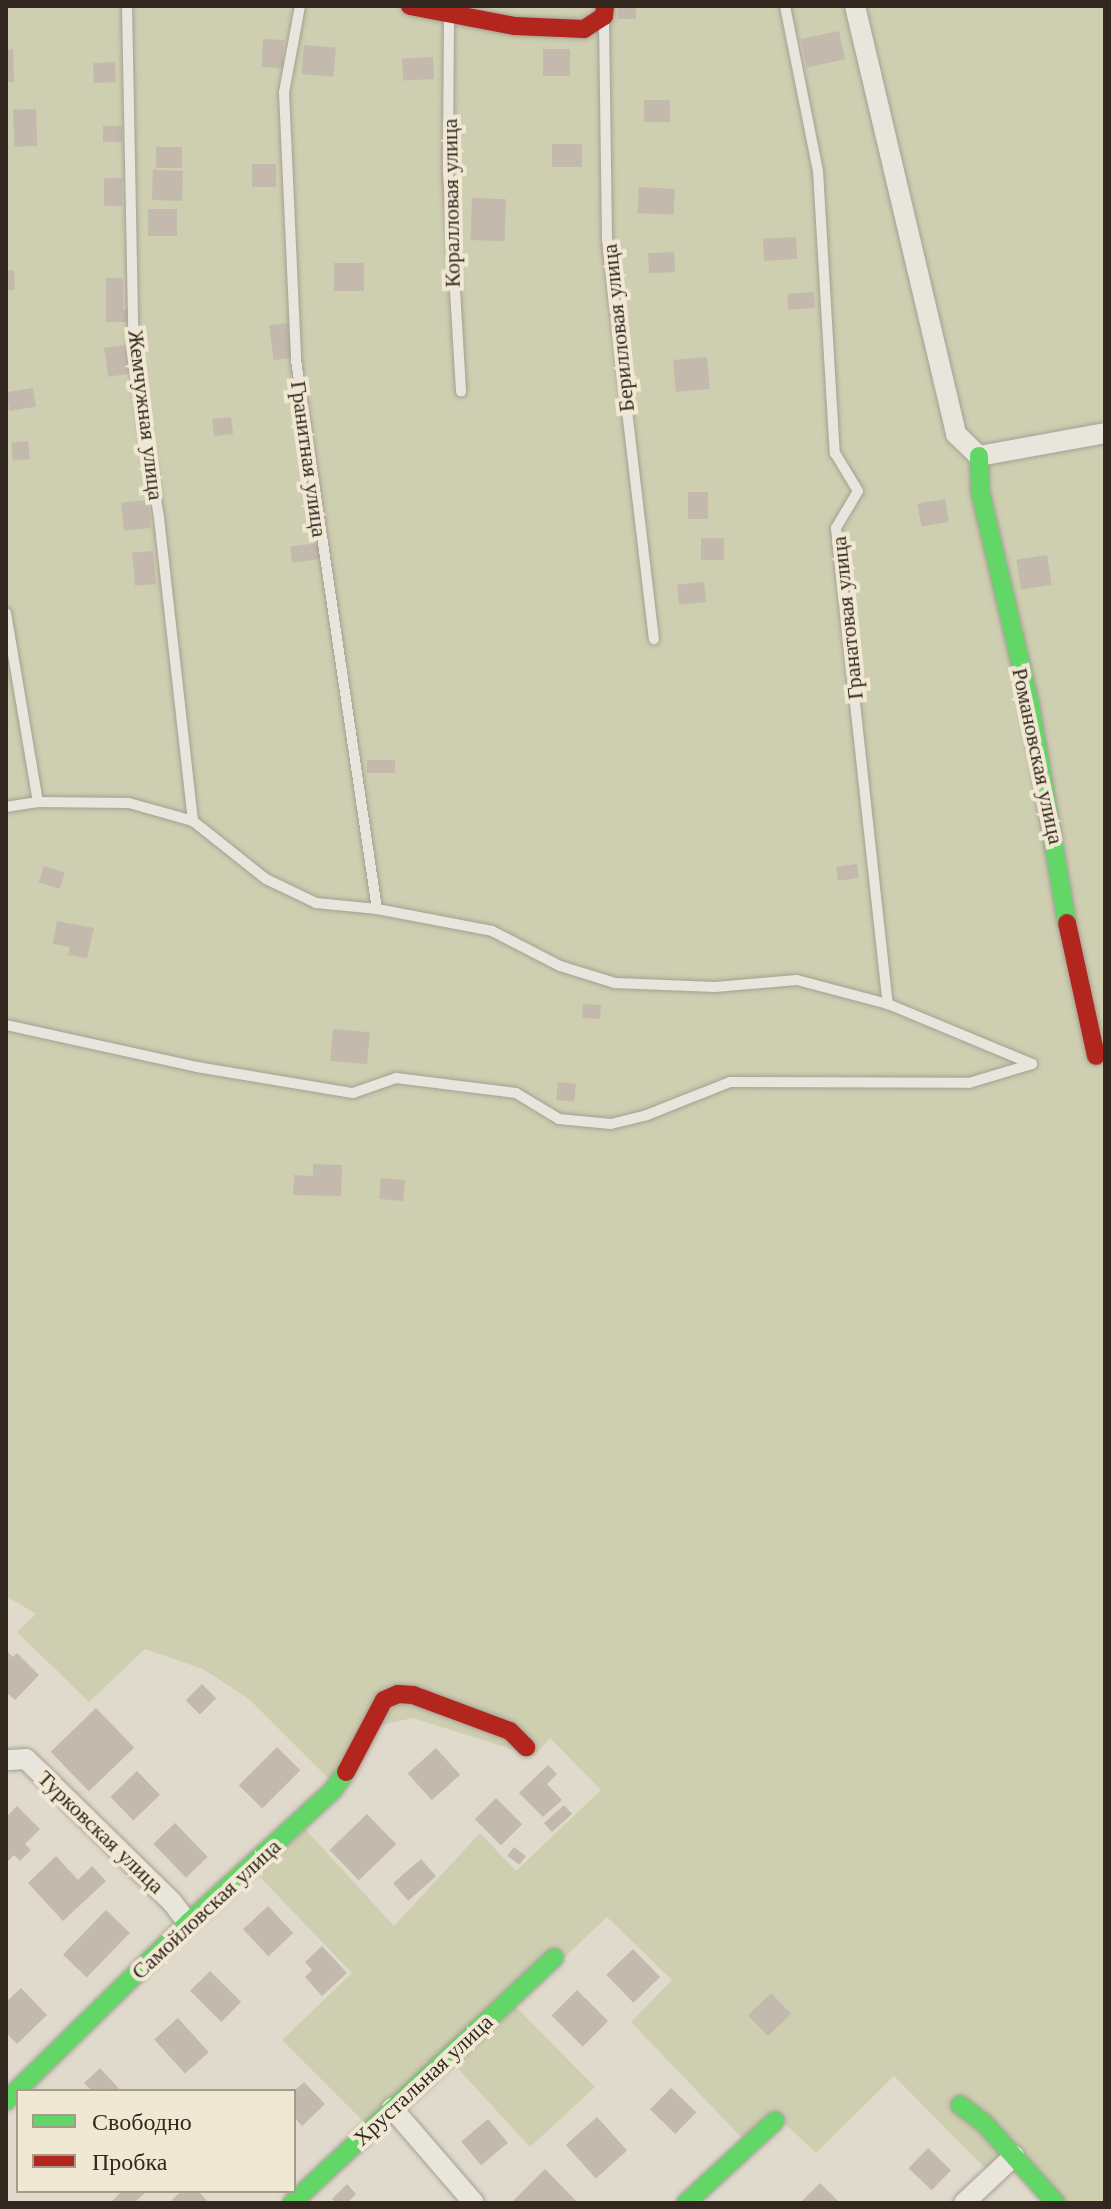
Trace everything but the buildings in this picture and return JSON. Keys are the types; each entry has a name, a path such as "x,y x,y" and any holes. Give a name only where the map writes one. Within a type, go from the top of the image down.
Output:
{"street":[{"path":"410,6 584,29 605,11"},
{"path":"855,6 956,434 979,456 1105,433"},
{"name":"Романовская улица","path":"979,456 980,491 1030,705 1079,990 1096,1056"},
{"name":"Самойловская улица","path":"18,2089 188,1923 333,1790 354,1760 369,1723 384,1700 398,1694 413,1695 510,1731 526,1747"},
{"name":"Турковская улица","path":"7,1760 26,1759 172,1902 188,1923"},
{"name":"Хрустальная улица","path":"292,2203 554,1958"},
{"path":"960,2105 985,2124 1056,2203"},
{"path":"392,2108 474,2203"},
{"path":"686,2203 775,2121"},
{"path":"964,2203 1014,2156"}],"lane":[{"name":"Жемчужная улица","path":"127,6 134,360 159,518 193,821"},
{"name":"Гранитная улица","path":"300,6 284,92 296,360 377,909"},
{"name":"Гранатовая улица","path":"785,6 818,171 835,453 858,491 836,528 888,1004"},
{"name":"Берилловая улица","path":"605,11 607,240 654,639"},
{"name":"Коралловая улица","path":"449,13 448,172 461,392"},
{"path":"6,618 38,802"},
{"path":"6,807 38,802 129,803 193,821 266,879 316,903 377,909 492,931 560,966 615,983 715,987 797,980 888,1004 1032,1064 969,1083 730,1082 647,1115 611,1124 559,1119 516,1093 396,1078 353,1093 197,1067 6,1025"}],"green space":[{"path":"6,6 1105,6 1105,2203 1063,2203 1016,2147 985,2168 894,2076 816,2153 783,2122 742,2138 631,2022 672,1980 607,1917 514,2005 595,2087 530,2147 452,2062 365,2123 282,2040 352,1973 256,1873 305,1829 394,1926 480,1833 516,1871 601,1790 550,1738 534,1756 413,1718 375,1726 330,1780 249,1699 203,1669 145,1649 89,1702 17,1632 36,1614 6,1596"}],"traffic: fast":[{"path":"979,456 980,491 1030,705 1067,923"},
{"path":"18,2089 188,1923 333,1790 346,1772"},
{"path":"292,2203 554,1958"},
{"path":"6,2101 16,2091"},
{"path":"960,2105 985,2124 1056,2203"},
{"path":"686,2203 775,2121"}],"traffic: jam":[{"path":"410,6 515,26 584,29 604,16 605,6"},
{"path":"1067,923 1096,1056"},
{"path":"346,1772 384,1700 398,1694 413,1695 510,1731 526,1747"}]}
